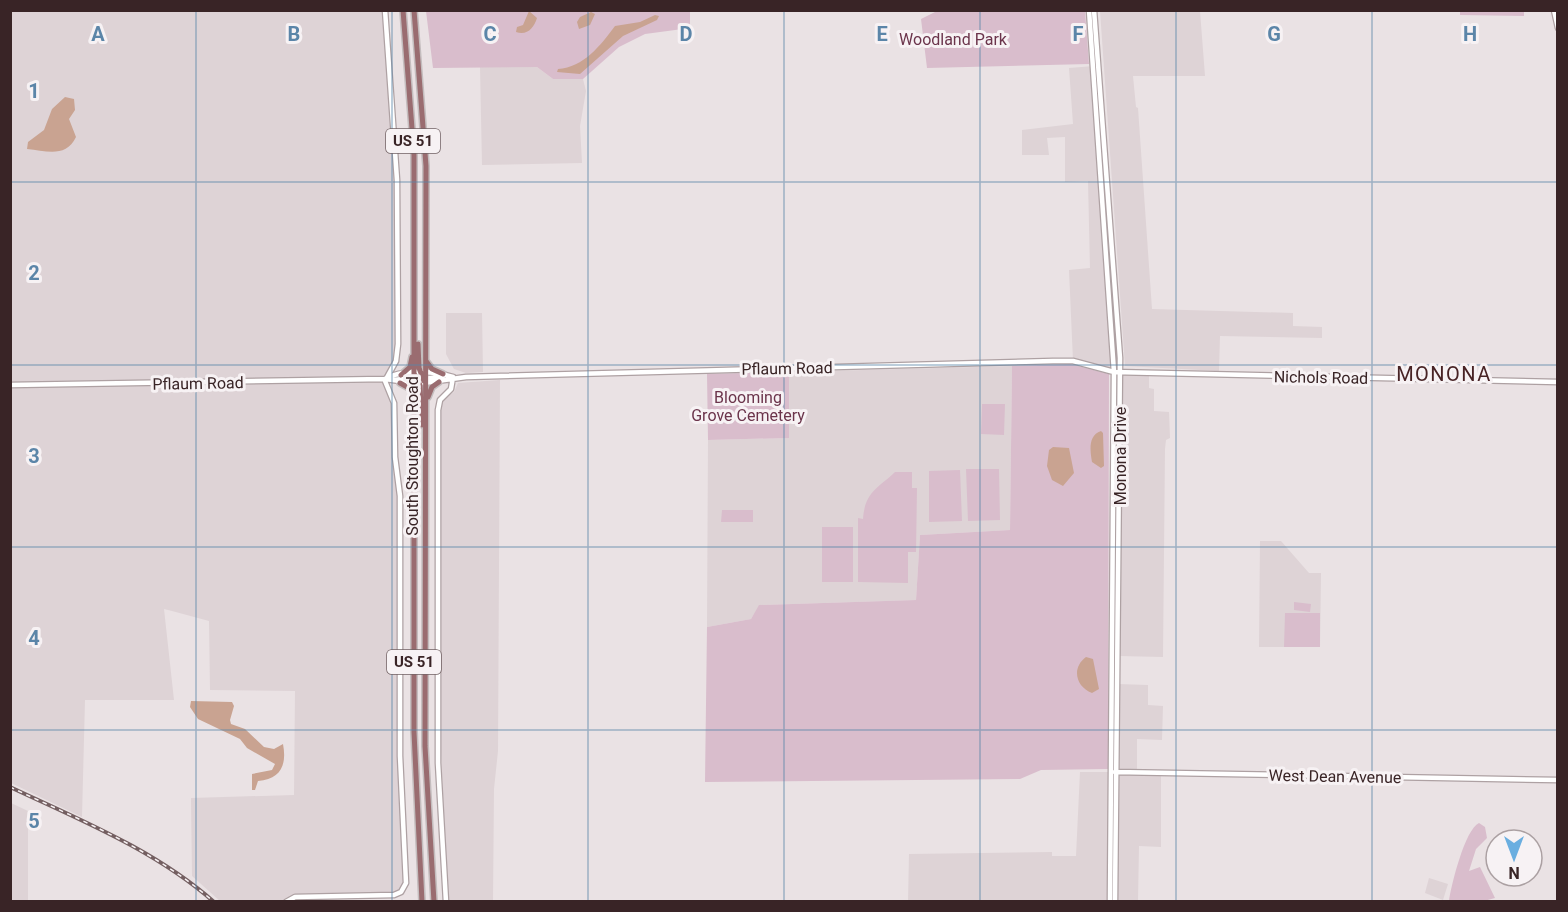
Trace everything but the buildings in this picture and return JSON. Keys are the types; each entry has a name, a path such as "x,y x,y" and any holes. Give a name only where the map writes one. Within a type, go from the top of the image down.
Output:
{"main road":[{"name":"South Stoughton Road","path":"403,10 414,156 415,354 425,404 425,746 434,902"},
{"name":"South Stoughton Road","path":"414,10 426,166 426,361 414,398 414,760 422,902"},
{"path":"415,318 425,448"},
{"path":"401,375 409,368 415,354"},
{"path":"426,361 432,369 443,374"},
{"path":"425,404 430,389 439,381"},
{"path":"400,383 408,388 414,398"}],"street":[{"path":"286,902 291,897 394,894 403,890 406,879 400,765 399,489 395,457 394,403 385,379 397,354 396,171 385,10"},
{"name":"Monona Drive","path":"1089,10 1117,372"},
{"name":"Monona Drive","path":"1094,10 1110,202 1117,372 1118,603 1115,902"},
{"path":"1554,10 1557,28"},
{"name":"Pflaum Road","path":"10,385 385,379 401,375 439,381 453,377 1053,360 1073,361 1117,372"},
{"name":"Nichols Road","path":"1117,372 1557,382"},
{"name":"Pflaum Road","path":"385,379 400,383 443,374 453,377"},
{"path":"385,379 453,377 451,389 440,400 438,410 438,763 446,902"},
{"name":"Monona Drive","path":"1110,902 1115,772"},
{"name":"West Dean Avenue","path":"1115,772 1557,780"}],"shaded area":[{"path":"10,11 385,11 394,123 397,354 386,376 393,398 400,496 400,756 407,879 399,893 295,897 286,902 220,901 192,876 191,798 294,795 295,691 210,690 209,621 164,609 174,700 85,700 82,817 11,783"},
{"path":"529,11 537,18 534,25 527,32 516,32 517,27 523,25"},
{"path":"1100,11 1200,11 1205,76 1133,76 1136,107 1138,108 1152,309 1293,313 1293,326 1322,327 1322,338 1220,336 1219,371 1125,366"},
{"path":"591,12 595,14 590,25 579,29 577,22 580,17"},
{"path":"655,15 659,16 657,20 623,36 580,74 557,72 558,69 584,60 615,26 640,22"},
{"path":"1094,66 1114,372 1073,361 1069,270 1090,268 1088,181 1065,182 1065,137 1047,138 1049,155 1022,155 1022,130 1073,124 1069,68"},
{"path":"480,67 537,67 553,79 583,79 586,91 580,126 582,163 482,165"},
{"path":"65,97 74,99 75,110 69,119 76,137 72,144 55,152 27,149 28,142 44,130 52,109"},
{"path":"446,313 482,313 483,372 466,373 454,369 446,354"},
{"path":"1012,366 1010,530 920,535 916,600 760,605 751,619 707,627 708,440 788,438 789,372"},
{"path":"1120,372 1149,372 1149,388 1154,389 1154,411 1169,412 1170,438 1166,440 1165,449 1163,657 1119,656"},
{"path":"500,380 498,751 494,789 493,901 448,901 440,731 440,405 443,399 454,392 458,383"},
{"path":"1101,431 1103,433 1104,466 1101,468 1092,462 1091,448 1094,436"},
{"path":"1053,447 1069,448 1074,473 1063,486 1052,480 1047,466 1049,450"},
{"path":"1260,541 1281,541 1309,573 1321,573 1320,647 1259,647"},
{"path":"1086,657 1093,659 1099,689 1092,693 1082,686 1077,677 1078,666"},
{"path":"1118,684 1148,685 1148,705 1163,706 1162,740 1137,739 1137,772 1161,773 1161,847 1139,846 1138,901 1115,902"},
{"path":"191,701 232,702 234,706 231,724 245,729 264,747 274,749 283,744 284,758 281,770 266,780 258,781 255,790 252,790 252,774 272,770 275,764 247,748 240,739 198,719 190,707"},
{"path":"1080,772 1112,772 1110,901 908,902 909,854 1052,852 1052,856 1076,856"},
{"path":"11,803 28,811 28,901 11,901"},
{"path":"1429,878 1448,884 1443,900 1425,893"}],"green space":[{"name":"Woodland Park","path":"939,10 1085,11 1089,64 927,68 921,19"},
{"path":"426,11 690,11 690,28 645,34 619,47 583,79 553,79 537,67 433,68"},
{"path":"1460,11 1524,11 1524,16 1460,15"},
{"path":"1070,364 1109,374 1108,769 1041,770 1020,779 705,782 707,627 751,619 759,605 916,600 920,535 1010,530 1012,366"},
{"name":"Blooming Grove Cemetery","path":"789,372 789,438 708,440 707,374"},
{"path":"982,404 1005,404 1004,435 981,434"},
{"path":"966,469 999,469 1000,520 968,521"},
{"path":"960,470 962,521 929,522 929,471"},
{"path":"895,472 912,472 912,488 917,488 916,552 908,552 908,583 858,582 858,518 863,519 866,503 873,492"},
{"path":"722,510 753,510 753,522 721,522"},
{"path":"822,527 853,527 853,582 822,582"},
{"path":"1294,602 1311,604 1310,612 1294,610"},
{"path":"1285,613 1320,613 1320,647 1284,647"},
{"path":"1479,823 1485,827 1484,841 1476,849 1469,871 1480,867 1484,875 1484,888 1490,888 1495,898 1484,901 1449,901 1464,846 1474,827"}],"railway":[{"path":"10,787 142,851 191,883 214,902"}],"district":[{"name":"MONONA","path":"1444,374"}]}
